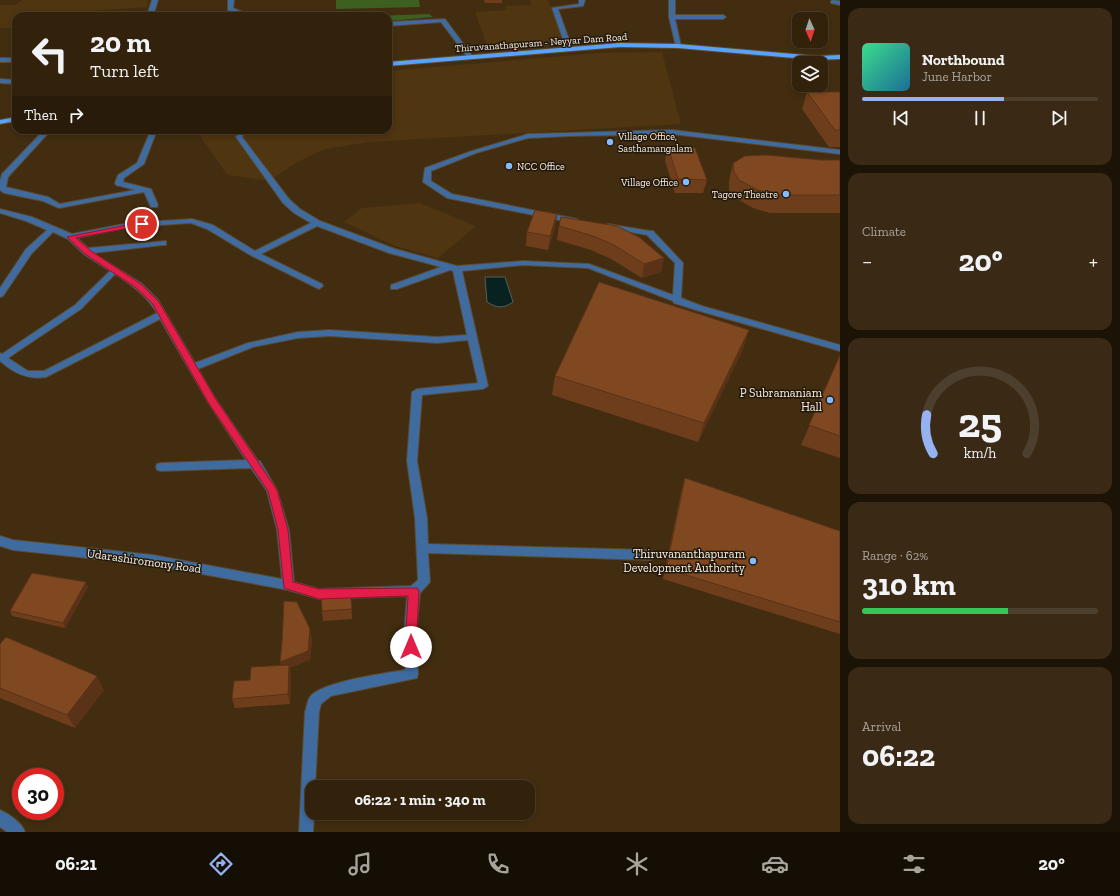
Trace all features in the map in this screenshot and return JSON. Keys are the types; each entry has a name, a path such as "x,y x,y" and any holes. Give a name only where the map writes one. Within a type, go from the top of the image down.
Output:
{"main road":[{"name":"Thiruvanathapuram - Neyyar Dam Road","path":"392,64 620,45 678,46 794,56"},
{"name":"Thiruvanathapuram - Neyyar Dam Road","path":"828,58 840,57"},
{"path":"828,60 840,63"},
{"path":"0,122 12,120"}],"street":[{"path":"151,12 155,0"},
{"path":"231,0 230,9 238,12"},
{"path":"569,48 555,8 581,5 582,0"},
{"path":"672,0 672,17 678,46"},
{"path":"833,2 840,3"},
{"path":"672,17 723,17"},
{"path":"392,24 443,20 470,57"},
{"path":"0,60 12,60"},
{"path":"0,81 12,82"},
{"path":"581,222 450,196 427,182 428,170 474,152 528,136 570,134 672,132 840,152"},
{"path":"44,134 5,176 2,188 7,191 45,199 59,206 145,190"},
{"path":"152,134 140,164 121,178 119,183 148,191 154,205"},
{"path":"241,134 239,137 286,200 297,211 316,223 392,251 453,268"},
{"path":"0,211 29,219 71,237 86,251 138,285 155,302 194,367 211,400 256,464 272,490 283,530 288,585"},
{"path":"71,237 129,225 192,221 210,227 256,254 319,286"},
{"path":"256,254 316,223"},
{"path":"597,224 650,233 679,263 677,301"},
{"path":"0,294 29,252 52,229"},
{"path":"86,251 163,243"},
{"path":"394,287 453,268 523,263 589,266 677,301 840,348"},
{"path":"306,832 312,712 316,700 328,691 412,674 410,634 414,591 424,582 421,518 412,461 417,392 483,386 472,337 453,268"},
{"path":"115,270 78,307 1,357 12,367 25,374 36,377 46,374 163,314"},
{"path":"194,367 251,345 298,335 330,332 437,340 472,337"},
{"path":"161,466 256,464"},
{"name":"Udarashiromony Road","path":"0,541 13,545 153,560 288,585 319,594 414,591"},
{"path":"422,548 650,555"},
{"path":"0,817 18,832"}],"shaded area":[{"path":"22,0 148,0 147,7 90,12 12,12 12,28 0,28 0,5 15,5"},
{"path":"530,0 548,0 566,46 488,49 475,12 506,10 505,6 531,5"},
{"path":"662,52 681,124 369,142 325,149 295,163 270,181 227,175 199,134 392,134 392,71 598,53"},
{"path":"420,203 476,226 438,258 395,246 344,222 362,208"}],"green space":[{"path":"336,0 419,0 420,7 336,9"},
{"path":"429,14 433,17 392,21 392,15"}],"water":[{"path":"485,277 505,277 513,302 506,306 500,307 494,306 487,302"}],"building":[{"path":"807,92 840,92 840,130 835,130"},
{"path":"668,147 695,148 707,180 678,179"},
{"path":"766,155 821,160 840,160 840,195 776,195 758,190 739,180 734,172 733,163 745,156"},
{"path":"535,210 557,214 550,236 527,232"},
{"path":"561,217 617,226 639,237 664,258 644,264 614,245 593,236 559,226"},
{"path":"599,282 749,330 704,423 555,376"},
{"name":"P Subramaniam Hall","path":"840,355 840,436 809,425"},
{"name":"Thiruvananthapuram Development Authority","path":"685,478 840,531 840,622 666,569"},
{"path":"32,573 86,582 63,623 10,611"},
{"path":"350,590 352,609 322,611 321,591"},
{"path":"284,601 297,602 310,629 308,651 280,662 282,643"},
{"path":"6,637 97,676 67,715 0,688 0,644"},
{"path":"289,665 288,694 232,699 234,681 250,680 251,667"}],"place":[{"name":"Village Office, Sasthamangalam","path":"610,142"},
{"name":"NCC Office","path":"509,166"},
{"name":"Village Office","path":"686,182"},
{"name":"Tagore Theatre","path":"786,194"},
{"name":"P Subramaniam Hall","path":"830,400"},
{"name":"Thiruvananthapuram Development Authority","path":"753,561"}],"route":[{"path":"142,224 129,225 71,237 88,253 138,285 155,302 194,367 211,400 256,464 272,490 283,530 288,585 319,594 376,594 414,591 410,634 411,647"}]}
